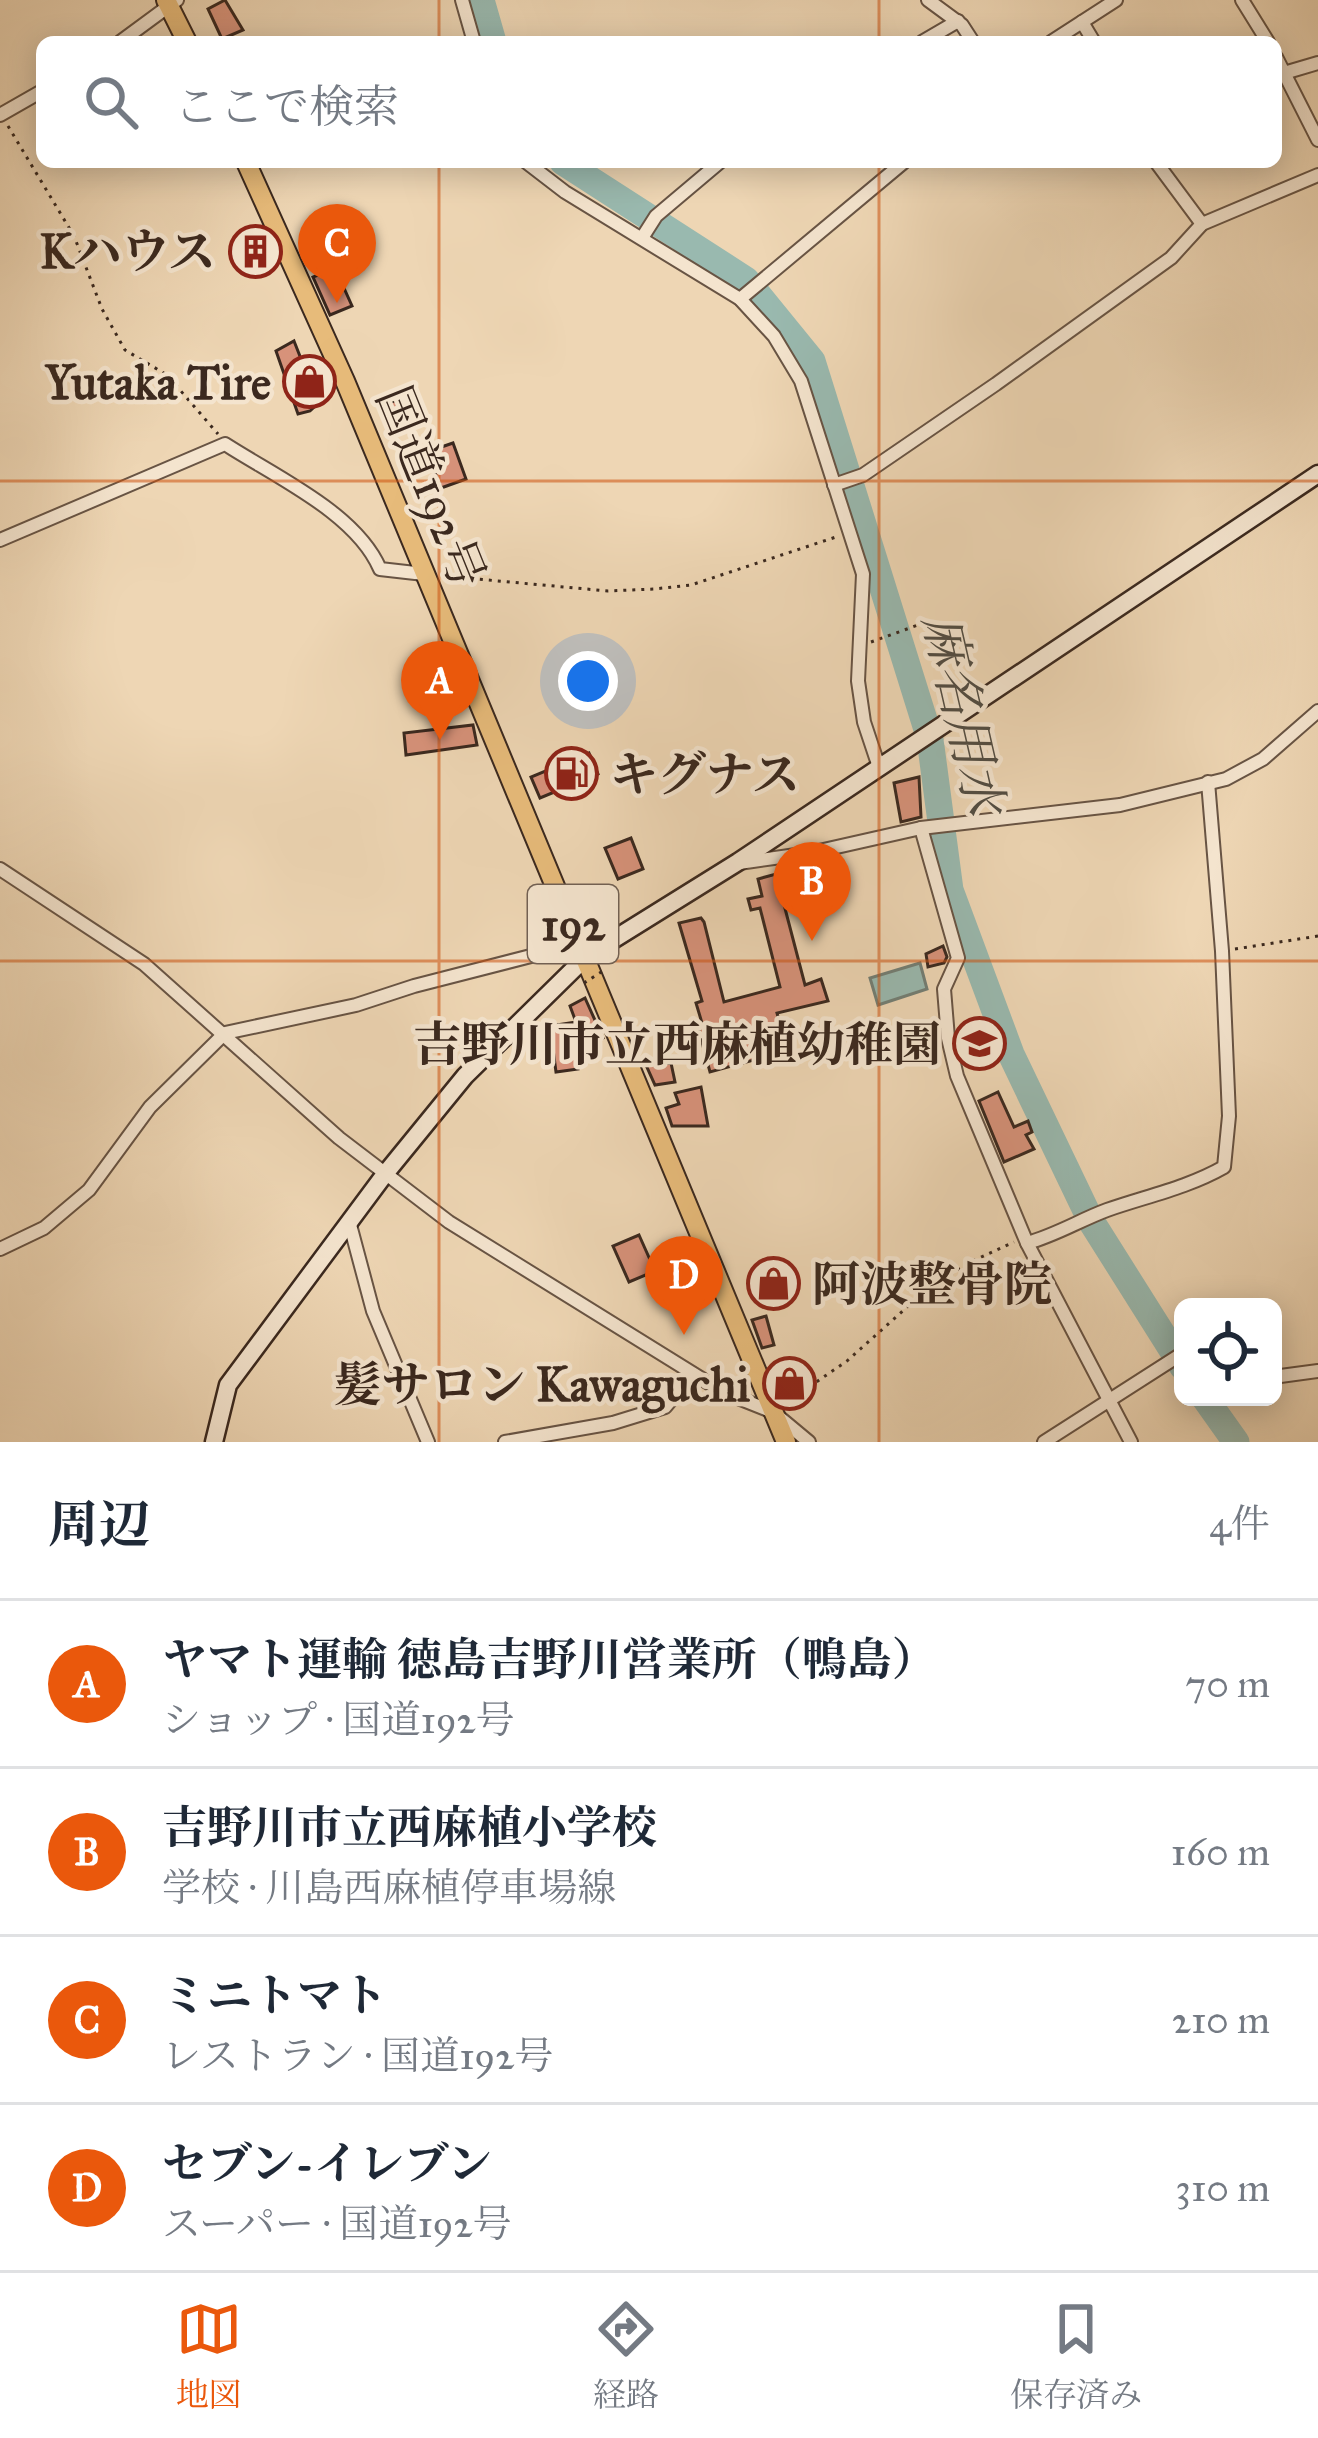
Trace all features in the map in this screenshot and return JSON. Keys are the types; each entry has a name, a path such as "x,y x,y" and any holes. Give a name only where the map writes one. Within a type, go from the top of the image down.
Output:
{"highway":[{"path":"171,2 185,36"},
{"name":"国道192号","path":"249,168 356,407 786,1442"}],"main road":[{"path":"215,1434 228,1385 385,1174 465,1076 587,956 738,862 1318,474"}],"street":[{"path":"462,0 472,36"},
{"path":"928,0 958,21 969,36"},
{"path":"1060,36 1116,0"},
{"path":"1242,0 1264,36"},
{"path":"127,36 171,2"},
{"path":"932,36 958,21"},
{"path":"1082,22 1090,36"},
{"path":"1284,73 1318,63"},
{"path":"1282,69 1318,140"},
{"path":"0,114 36,94"},
{"path":"534,168 565,192 740,298 774,336 801,381 863,574 858,681 864,722 879,767"},
{"path":"644,236 656,215 713,168"},
{"path":"740,298 897,168"},
{"path":"1160,168 1202,224"},
{"path":"834,485 863,475 1171,258 1202,224 1318,175"},
{"path":"0,540 226,444 352,527 370,547 380,569 424,574"},
{"path":"738,862 746,865 810,854 924,828 1120,805 1226,779 1263,759 1318,711"},
{"path":"1027,1243 1102,1212 1195,1184 1224,1167 1229,1115 1208,782"},
{"path":"924,828 958,958 944,988 957,1076 1027,1243 1131,1442"},
{"path":"0,869 144,964 385,1174 494,1252 723,1392 773,1412 809,1442"},
{"path":"0,1249 44,1228 89,1190 150,1107 225,1033 356,1005 566,947 587,956"},
{"path":"349,1221 373,1311 428,1442"},
{"path":"1044,1442 1174,1358"},
{"path":"1282,1376 1318,1371"},
{"path":"505,1442 613,1423 665,1407 694,1374"},
{"path":"613,1423 620,1442"},
{"path":"215,1434 230,1442"}],"path":[{"path":"0,114 74,236 102,310 125,350 167,374 226,444"},
{"path":"424,574 608,591 654,589 691,585 850,532"},
{"path":"884,636 918,626"},
{"path":"1222,951 1318,936"},
{"path":"584,983 606,969"},
{"path":"773,1412 848,1360 915,1300 966,1264 1015,1242 1027,1243"}],"water":[{"path":"920,963 927,989 878,1005 870,978"}],"building":[{"path":"225,0 243,30 221,36 208,9"},
{"name":"Kハウス","path":"254,230 272,268 252,275 239,237"},
{"path":"335,268 352,306 330,315 313,277"},
{"path":"294,341 305,369 315,367 325,397 310,411 298,414 276,351"},
{"path":"401,398 413,424 394,432 382,406"},
{"path":"453,443 466,479 441,488 427,452"},
{"path":"473,725 477,745 406,755 404,733"},
{"path":"589,753 598,774 540,798 531,777"},
{"path":"919,777 921,817 901,822 894,783"},
{"path":"631,838 643,869 618,879 605,848"},
{"path":"776,874 805,985 821,979 828,1001 777,1013 787,1051 710,1072 697,1024 702,1023 696,1003 702,1001 679,923 701,918 704,922 724,1002 780,987 760,908 751,910 748,899 762,896 758,879"},
{"path":"943,946 944,963 928,967 926,954"},
{"path":"585,998 603,1038 591,1044 587,1054 576,1056 578,1069 556,1072 550,1026 576,1022 570,1006"},
{"path":"671,1063 675,1082 655,1085 646,1065"},
{"path":"701,1087 708,1126 672,1126 666,1108 679,1104 675,1093"},
{"path":"998,1092 1014,1127 1028,1121 1032,1132 1026,1135 1034,1149 1004,1162 979,1101"},
{"path":"639,1235 655,1271 629,1282 613,1246"},
{"path":"787,1267 797,1292 769,1304 759,1279"},
{"path":"766,1316 774,1345 762,1348 752,1320"},
{"path":"786,1365 802,1386 789,1395 774,1374"}],"waterway":[{"name":"麻名用水","path":"481,0 491,36"},
{"name":"麻名用水","path":"572,168 746,280 812,361 930,739 950,890 1011,1054 1091,1221 1174,1353"},
{"name":"麻名用水","path":"1210,1406 1236,1442"}],"place":[{"name":"Kハウス","path":"255,251"},
{"name":"ミニトマト","path":"337,303"},
{"name":"Yutaka Tire","path":"310,382"},
{"name":"ヤマト運輸 徳島吉野川営業所（鴨島）","path":"440,740"},
{"name":"キグナス","path":"571,774"},
{"name":"吉野川市立西麻植小学校","path":"812,941"},
{"name":"吉野川市立西麻植幼稚園","path":"980,1044"},
{"name":"阿波整骨院","path":"773,1284"},
{"name":"セブン-イレブン","path":"684,1335"},
{"name":"髪サロン Kawaguchi","path":"789,1384"}]}
